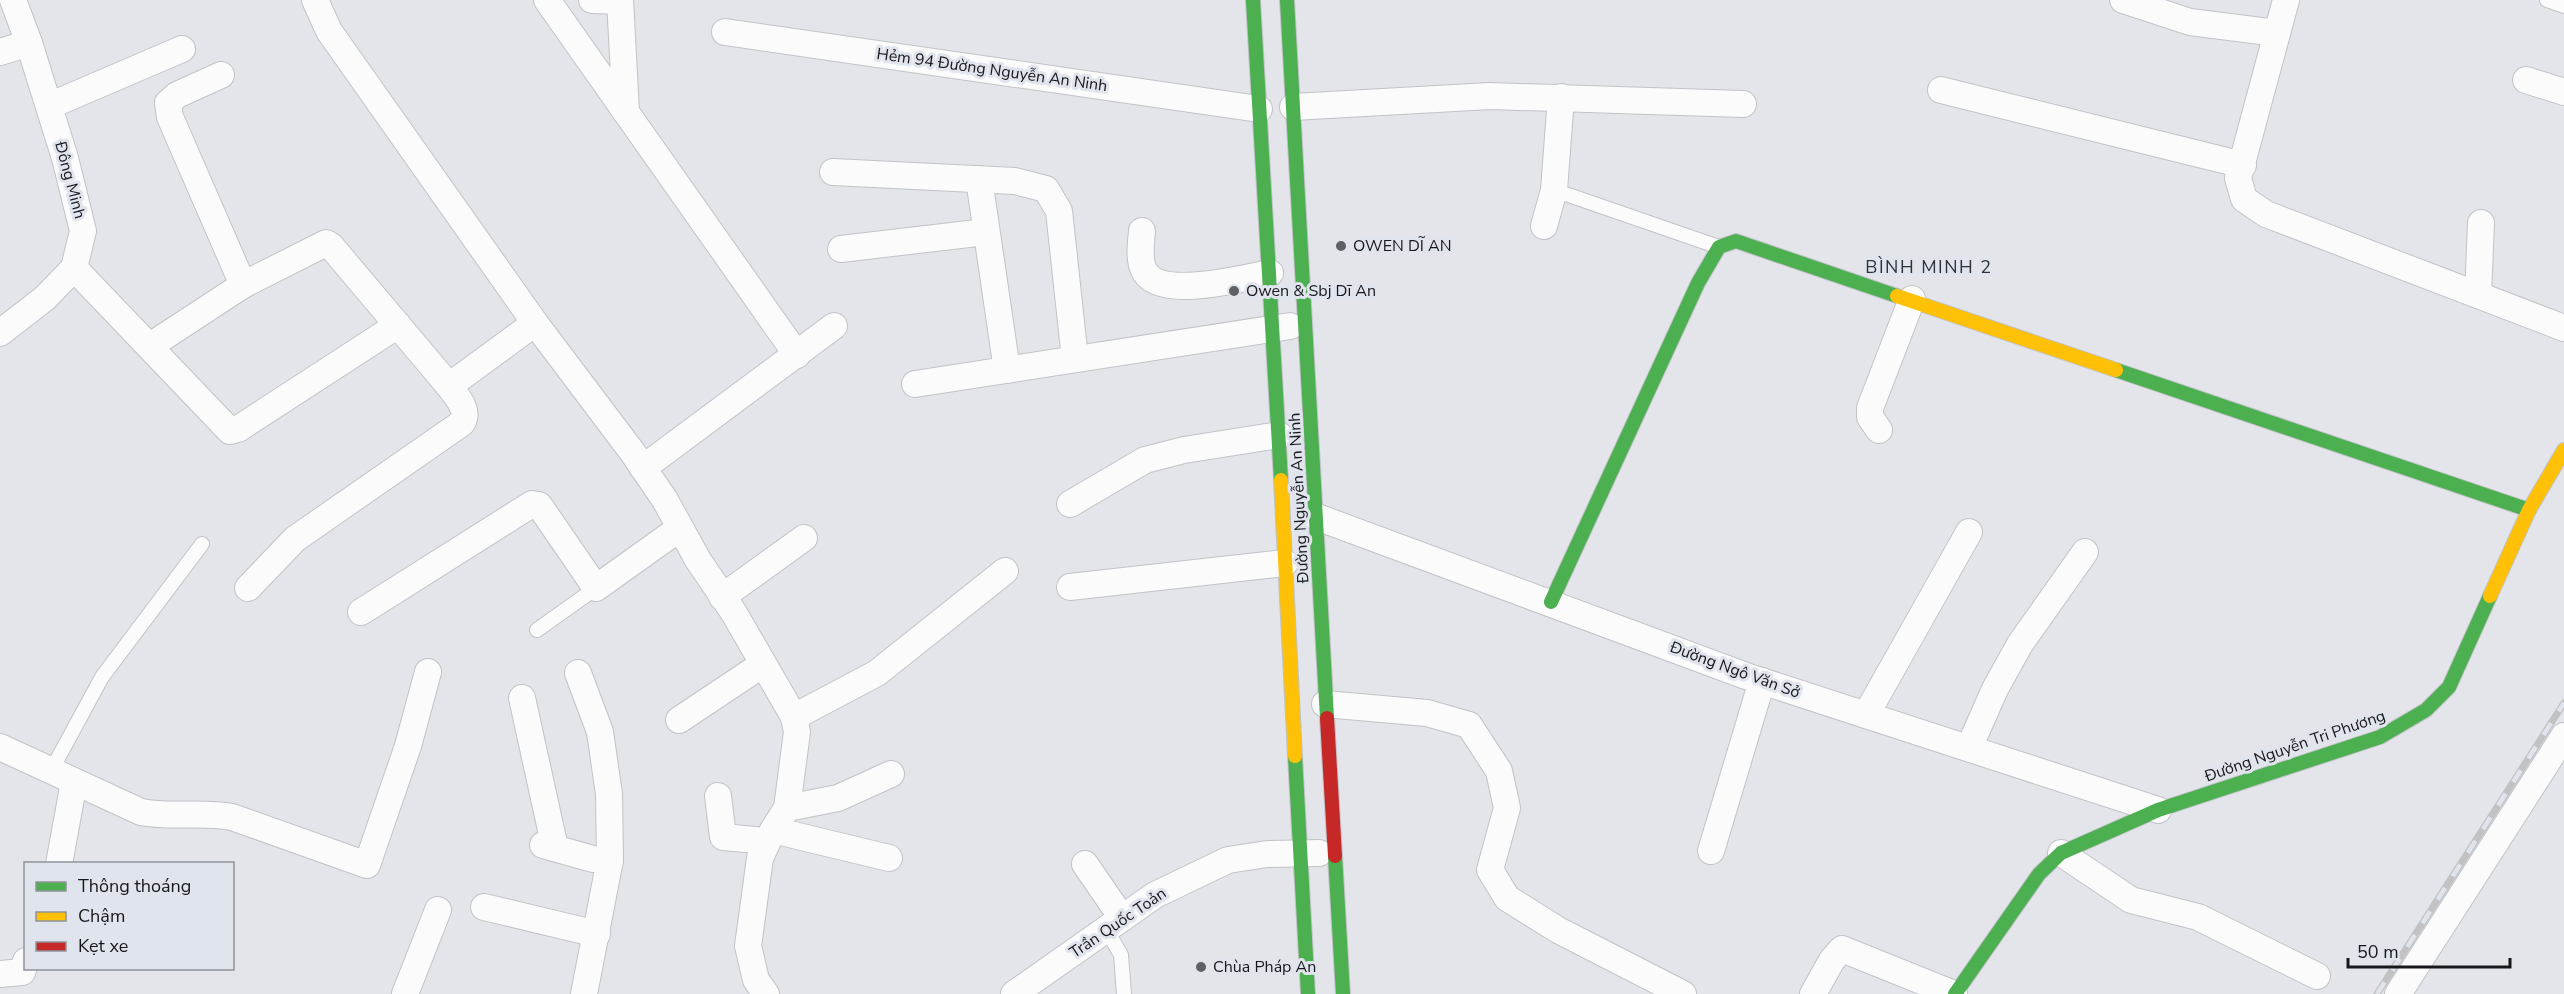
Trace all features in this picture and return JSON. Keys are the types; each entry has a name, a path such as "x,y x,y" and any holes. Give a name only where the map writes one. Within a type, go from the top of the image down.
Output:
{"main road":[{"name":"Đường Nguyễn An Ninh","path":"1254,0 1308,994"},
{"name":"Đường Nguyễn An Ninh","path":"1287,0 1343,994"},
{"path":"1551,602 1698,283 1719,247 1736,241 2529,510"},
{"name":"Đường Nguyễn Tri Phương","path":"1954,994 2039,874 2061,854 2158,810 2380,737 2411,721 2433,706 2449,687 2529,510 2564,450"}],"street":[{"path":"0,4 13,0"},
{"name":"Đông Minh","path":"13,0 65,158 83,231 74,268"},
{"path":"315,0 329,31 535,323 643,468 764,664 794,717 797,732 787,808 770,835 760,858 748,946 756,980 766,994"},
{"path":"547,0 797,355"},
{"path":"592,0 620,0 626,112"},
{"path":"2123,0 2190,22 2277,33"},
{"path":"2286,0 2238,178 2244,199 2266,214 2564,328"},
{"name":"Hẻm 94 Đường Nguyễn An Ninh","path":"725,32 1259,109"},
{"path":"0,52 29,43"},
{"path":"48,106 182,49"},
{"path":"221,75 177,95 168,103 170,117 243,285"},
{"path":"2526,80 2564,92"},
{"path":"1941,90 2243,165"},
{"path":"1293,107 1490,96 1743,104"},
{"path":"1544,226 1554,190 1561,97"},
{"path":"833,172 1015,181 1046,189 1059,211 1075,359"},
{"path":"979,179 1006,370"},
{"path":"2478,296 2481,222"},
{"path":"1142,231 1141,265 1146,274 1170,286 1191,286 1270,273"},
{"path":"841,249 986,232"},
{"path":"150,346 243,285 326,243 331,246 449,386 464,409 465,418 462,423 295,539 248,588"},
{"path":"0,333 45,298 74,268 225,427 234,431 398,325"},
{"path":"1879,430 1870,417 1869,408 1912,299"},
{"path":"449,386 535,323"},
{"path":"915,384 1305,324"},
{"path":"643,468 834,326"},
{"path":"1070,504 1145,460 1185,450 1279,435"},
{"path":"361,612 532,504 539,505 596,588 680,528"},
{"name":"Đường Ngô Văn Sở","path":"1317,517 1762,681 2158,810"},
{"path":"1866,715 1968,532"},
{"path":"722,597 804,538"},
{"path":"1969,748 1995,689 2020,644 2085,552"},
{"path":"1070,587 1285,563"},
{"path":"794,717 877,673 1005,571"},
{"path":"679,720 764,664"},
{"path":"0,747 141,812 161,816 215,813 367,865 408,746 428,672"},
{"path":"578,673 600,732 609,794 610,860 584,994"},
{"path":"1711,851 1762,681"},
{"path":"522,698 549,847 593,859 610,860"},
{"path":"1325,704 1427,713 1469,725 1499,771 1507,808 1490,870 1507,898 1558,930 1683,994"},
{"path":"2398,994 2564,736"},
{"path":"787,808 838,798 891,774"},
{"path":"59,862 74,782"},
{"path":"718,796 723,837 770,835 890,858"},
{"name":"Trần Quốc Toản","path":"1014,994 1155,895 1228,860 1267,854 1335,853"},
{"path":"2061,854 2131,900 2198,917 2317,976"},
{"path":"1085,864 1114,923"},
{"path":"483,907 597,934"},
{"path":"405,994 438,910"},
{"path":"1813,994 1832,960 1842,949 1954,994"},
{"path":"0,975 22,972 24,966"}],"lane":[{"path":"2547,0 2564,6"},
{"path":"1554,190 1719,247"},
{"path":"51,771 102,677 202,544"},
{"path":"537,630 596,588"},
{"path":"1114,923 1124,994"}],"railway":[{"path":"2377,994 2564,703"}],"traffic: fast":[{"path":"1253,0 1281,480"},
{"path":"1287,0 1327,718"},
{"path":"1551,602 1698,283 1719,247 1736,241 1897,296"},
{"path":"2116,370 2529,510"},
{"path":"1955,994 2039,874 2061,853 2158,810 2380,737 2426,710 2449,687 2490,596"},
{"path":"1295,756 1308,994"},
{"path":"1335,856 1343,994"}],"traffic: slow":[{"path":"1897,296 2116,370"},
{"path":"2490,596 2529,510 2564,450"},
{"path":"1281,480 1295,756"}],"traffic: jam":[{"path":"1327,718 1335,856"}],"place":[{"name":"OWEN DĨ AN","path":"1341,246"},
{"name":"Owen & Sbj Dĩ An","path":"1234,291"},
{"name":"Chùa Pháp An","path":"1201,967"}],"district":[{"name":"BÌNH MINH 2","path":"1929,267"}]}
